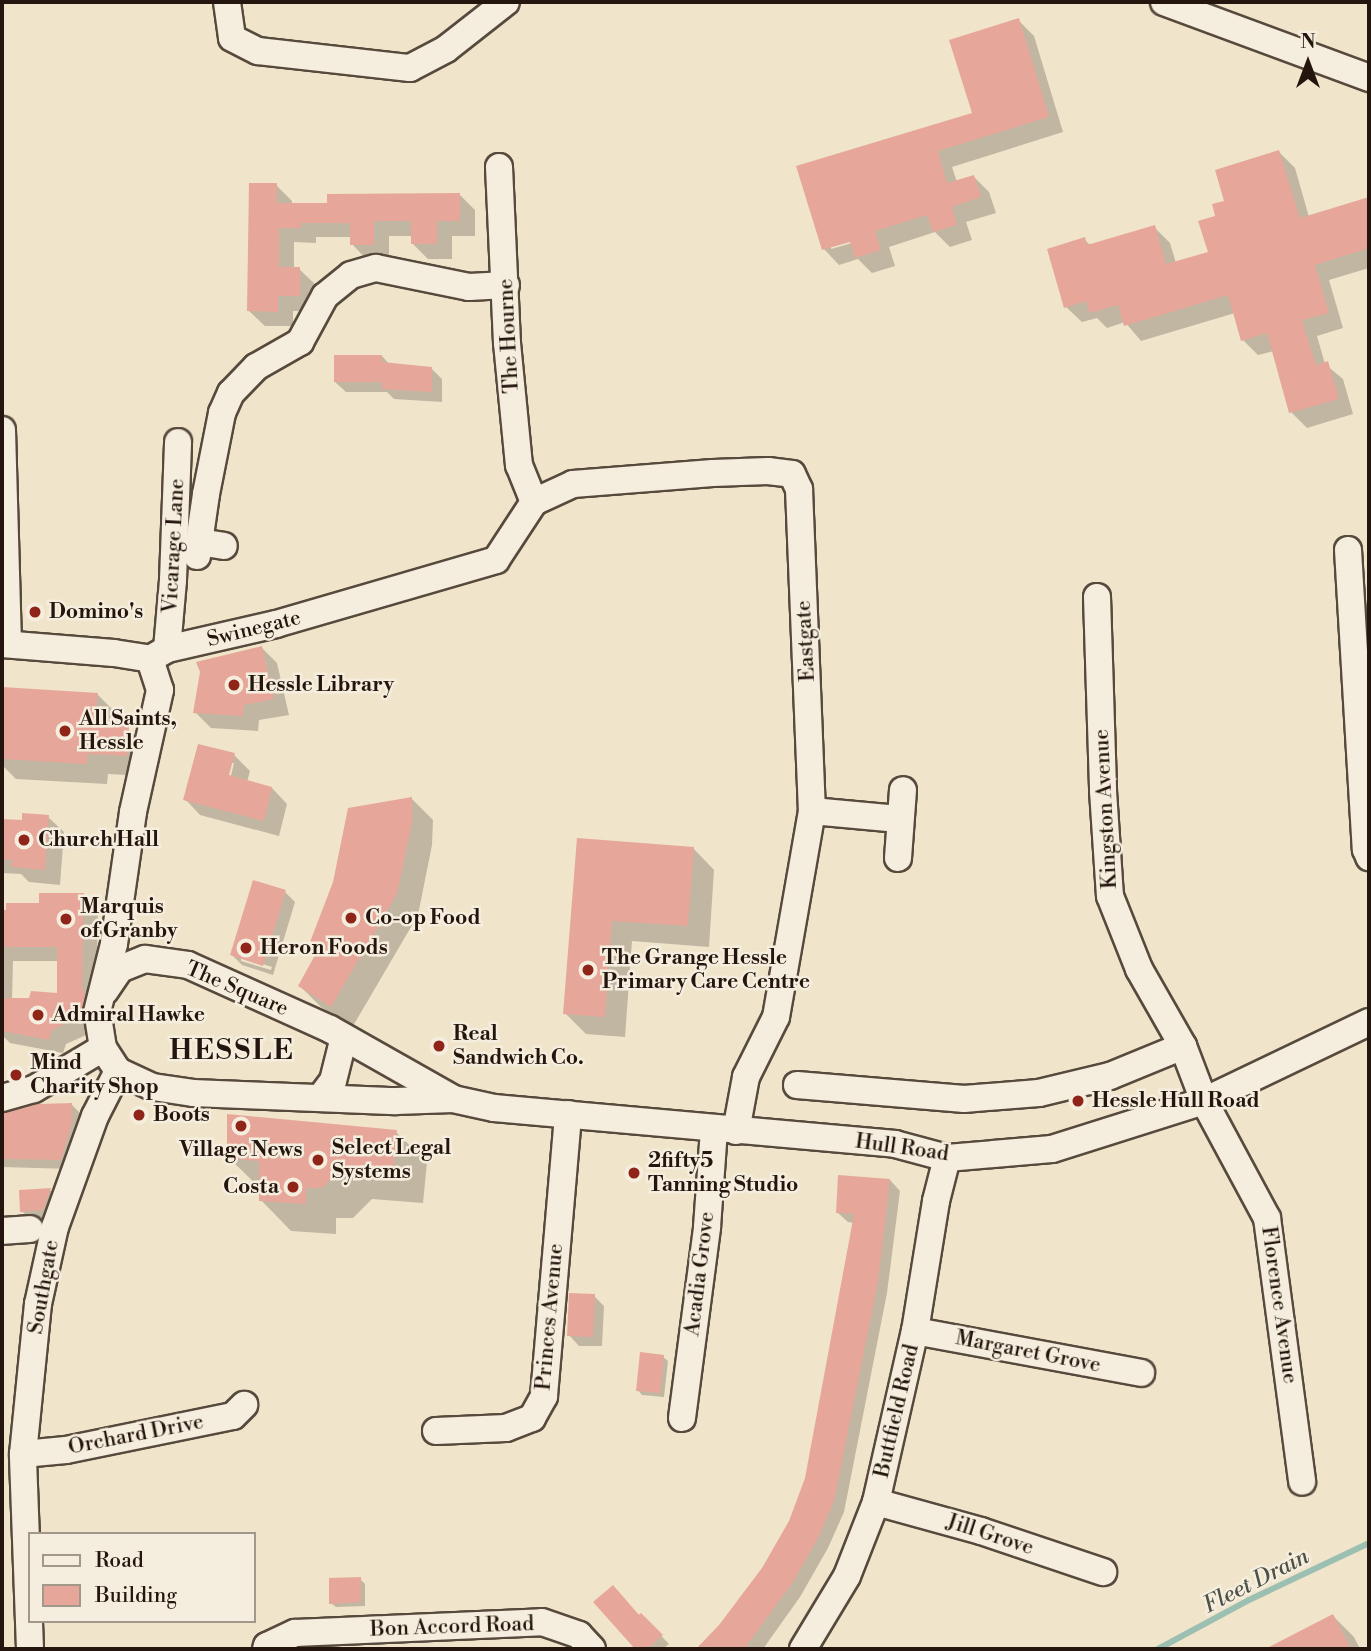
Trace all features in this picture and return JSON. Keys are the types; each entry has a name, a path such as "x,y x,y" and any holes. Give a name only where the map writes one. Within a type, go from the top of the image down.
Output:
{"street":[{"path":"227,2 232,38 258,51 410,68 446,49 506,2"},
{"path":"1164,2 1369,78"},
{"name":"The Hourne","path":"499,167 506,285 506,343 519,465 534,502"},
{"path":"207,548 222,413 231,393 257,367 300,342 325,296 351,275 376,268 469,286 506,285"},
{"path":"2,430 5,644"},
{"name":"Vicarage Lane","path":"158,654 173,580 178,442"},
{"name":"Eastgate","path":"534,502 573,484 612,479 768,471 792,474 799,489 812,811 776,1017 725,1130"},
{"name":"Swinegate","path":"5,644 158,654 276,624 496,560 534,502"},
{"path":"1348,550 1366,849 1369,857"},
{"name":"Kingston Avenue","path":"1097,597 1103,791 1110,896 1139,969 1183,1046 1204,1101"},
{"path":"158,654 160,690 133,812 114,944 97,1012 103,1048 118,1071 153,1087 193,1093 396,1101 453,1099"},
{"path":"898,858 903,790"},
{"path":"812,811 900,819"},
{"path":"114,944 145,959"},
{"path":"100,998 120,969 145,959"},
{"name":"The Square","path":"145,959 188,965 344,1037 453,1099"},
{"name":"Hull Road","path":"453,1099 494,1108 895,1144 947,1158 1052,1149 1204,1101 1369,1022"},
{"path":"320,1098 332,1081 344,1037"},
{"path":"797,1086 964,1099 1039,1093 1110,1076 1183,1046"},
{"path":"2,1098 34,1089 103,1048"},
{"name":"Southgate","path":"28,1593 23,1454 38,1304 55,1227 95,1115 118,1071"},
{"name":"Florence Avenue","path":"1204,1101 1267,1218 1302,1482"},
{"name":"Princes Avenue","path":"436,1431 506,1428 532,1418 544,1396 568,1114"},
{"name":"Acadia Grove","path":"681,1418 707,1227 725,1130"},
{"name":"Buttfield Road","path":"803,1649 847,1576 876,1502 915,1331 936,1201 947,1158"},
{"path":"2,1231 30,1229"},
{"name":"Margaret Grove","path":"915,1331 1141,1373"},
{"name":"Orchard Drive","path":"23,1454 66,1450 233,1416 243,1405"},
{"name":"Jill Grove","path":"876,1502 981,1531 1102,1572"},
{"name":"Bon Accord Road","path":"266,1649 267,1646 295,1633 542,1622 579,1635 593,1649"},
{"name":"Southgate","path":"29,1623 30,1649"}],"building":[{"path":"1019,18 1049,117 938,151 947,183 974,175 981,197 952,207 957,225 933,232 927,215 875,231 881,250 855,258 850,242 822,250 796,166 972,113 949,40"},
{"path":"1279,150 1300,218 1369,197 1369,248 1315,265 1329,313 1302,320 1316,365 1328,361 1339,399 1289,413 1267,333 1241,341 1228,295 1124,326 1118,305 1090,313 1086,301 1064,308 1047,249 1085,237 1087,245 1155,225 1166,264 1208,252 1198,221 1215,216 1212,204 1224,201 1215,170"},
{"path":"249,183 277,183 277,203 327,203 327,194 460,193 460,221 437,221 437,244 411,244 411,221 374,221 374,245 350,245 350,223 301,223 301,228 279,228 279,267 300,267 300,296 278,296 278,312 247,311"},
{"path":"334,355 382,355 382,362 432,367 432,392 382,389 382,382 334,382"},
{"name":"Hessle Library","path":"262,646 274,699 244,705 243,716 193,713 200,672 196,662"},
{"name":"All Saints, Hessle","path":"2,687 98,693 95,719 129,727 127,756 87,754 87,764 2,759"},
{"path":"198,744 235,753 229,775 272,787 264,821 183,800"},
{"name":"Co-op Food","path":"412,797 412,823 397,894 331,1007 298,986 320,946 310,942 333,882 348,808"},
{"name":"Church Hall","path":"22,813 49,815 45,870 11,867 12,860 2,859 2,819 22,820"},
{"name":"The Grange Hessle Primary Care Centre","path":"577,838 694,847 688,926 612,921 605,1017 563,1014"},
{"path":"253,880 286,890 263,966 230,955"},
{"path":"39,893 84,893 82,987 85,996 81,1013 77,1012 70,1022 52,1030 49,1040 2,1031 2,998 29,998 31,991 57,993 57,947 2,947 2,910 6,910 6,903 39,903"},
{"path":"72,1103 72,1123 61,1160 2,1159 2,1113 38,1104"},
{"name":"Select Legal Systems","path":"227,1114 397,1130 393,1173 341,1169 322,1188 306,1188 306,1204 259,1201 259,1161 227,1158"},
{"path":"838,1175 890,1179 878,1282 834,1501 818,1538 793,1582 744,1649 696,1649 719,1625 762,1568 789,1521 805,1478 854,1214 836,1213"},
{"path":"51,1188 43,1210 20,1212 19,1190"},
{"path":"569,1293 595,1294 593,1337 567,1336"},
{"path":"640,1352 664,1355 660,1393 636,1391"},
{"path":"361,1577 361,1602 329,1604 329,1578"},
{"path":"613,1585 639,1615 641,1613 663,1635 647,1649 635,1649 593,1602"},
{"path":"1333,1614 1351,1649 1265,1649"}],"waterway":[{"name":"Fleet Drain","path":"1158,1649 1249,1600 1369,1543"}],"place":[{"name":"Domino's","path":"35,612"},
{"name":"Hessle Library","path":"234,685"},
{"name":"All Saints, Hessle","path":"65,731"},
{"name":"Church Hall","path":"24,840"},
{"name":"Co-op Food","path":"351,918"},
{"name":"Marquis of Granby","path":"66,919"},
{"name":"Heron Foods","path":"246,948"},
{"name":"The Grange Hessle Primary Care Centre","path":"588,970"},
{"name":"Admiral Hawke","path":"38,1015"},
{"name":"Real Sandwich Co.","path":"439,1046"},
{"name":"Mind Charity Shop","path":"16,1075"},
{"name":"Hessle Hull Road","path":"1078,1101"},
{"name":"Boots","path":"139,1115"},
{"name":"Village News","path":"241,1126"},
{"name":"Select Legal Systems","path":"318,1160"},
{"name":"2fifty5 Tanning Studio","path":"634,1173"},
{"name":"Costa","path":"293,1187"}],"district":[{"name":"HESSLE","path":"232,1051"}]}
